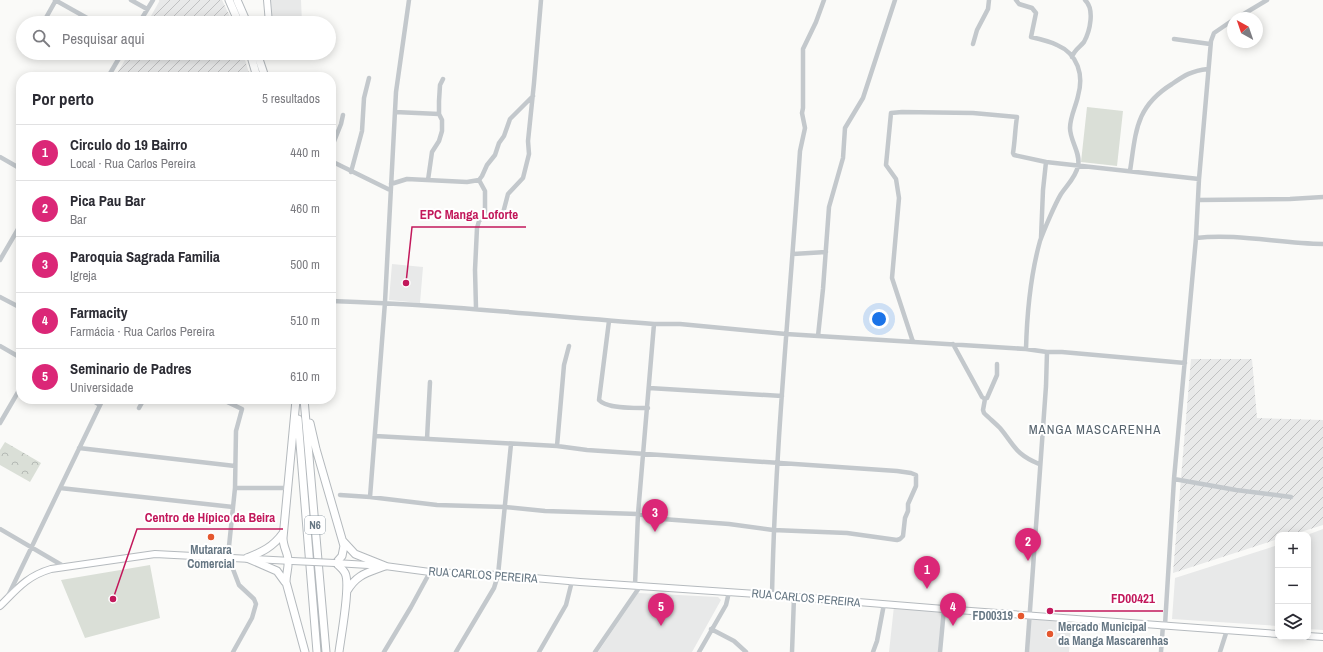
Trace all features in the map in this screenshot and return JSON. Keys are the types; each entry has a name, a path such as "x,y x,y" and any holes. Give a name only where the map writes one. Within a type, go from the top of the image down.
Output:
{"highway":[{"path":"229,0 236,16"},
{"path":"237,0 244,16"},
{"path":"252,60 256,72"},
{"path":"261,60 263,72"},
{"path":"286,582 290,560 284,548 283,533 296,404"},
{"name":"N6","path":"296,404 317,652"},
{"name":"N6","path":"304,404 326,652"},
{"path":"305,411 311,426 316,449 343,541 344,551 336,563 345,573 347,592 339,652"},
{"path":"248,558 273,545 283,533"},
{"path":"343,541 355,554 385,566"},
{"path":"248,558 277,571 286,582 305,652"},
{"path":"347,592 359,576 385,566"}],"main road":[{"path":"267,0 268,16"},
{"name":"RUA CARLOS PEREIRA","path":"0,606 26,581 38,573 51,569 155,554 228,556 385,566 430,572 498,575 638,585 1275,634"},
{"path":"1311,636 1323,637"}],"street":[{"path":"47,16 55,0 84,16"},
{"path":"131,0 147,9"},
{"path":"143,16 153,0"},
{"path":"370,497 385,302 396,92 409,0"},
{"path":"485,215 500,215 508,194 520,183 523,178 529,154 528,141 540,0"},
{"path":"772,595 773,530 786,334 800,151 805,128 802,113 803,49 816,22 824,0"},
{"path":"818,336 829,207 843,158 845,128 863,98 895,0"},
{"path":"973,44 977,30 988,8 989,0"},
{"path":"1016,0 1019,4 1032,8 1036,13 1031,37 1058,45 1065,49 1079,69 1081,78 1079,94 1070,126 1071,138 1078,155 1078,166 1070,183 1060,196 1041,240 1030,286 1026,349"},
{"path":"1072,57 1074,52 1084,40 1091,18 1090,7 1085,0"},
{"path":"1246,12 1260,2 1267,0"},
{"path":"1161,652 1174,479 1196,238 1199,179 1210,44 1214,33 1227,24"},
{"path":"1174,38 1210,44"},
{"path":"111,72 118,60"},
{"path":"1130,171 1139,122 1148,103 1162,89 1188,73 1208,69"},
{"path":"351,172 362,131 364,98 369,78"},
{"path":"428,180 432,152 439,141 442,131 442,120 439,114 440,85 442,79"},
{"path":"391,184 407,179 467,182 479,180 487,165 495,156 510,119 533,96"},
{"path":"395,112 439,114"},
{"path":"912,342 892,278 899,198 896,179 886,165 891,113 966,113 1017,117 1014,132 1014,155 1046,162 1199,179"},
{"path":"336,137 341,124 342,115"},
{"path":"0,157 16,166"},
{"path":"1041,240 1043,190 1046,162"},
{"path":"336,164 390,190"},
{"path":"476,308 475,270 477,228 479,221 485,215 485,191 479,180"},
{"path":"1198,200 1290,199 1323,197"},
{"path":"0,260 16,233"},
{"path":"1196,238 1224,236 1298,244 1323,244"},
{"path":"793,254 826,252"},
{"path":"0,297 16,305"},
{"path":"336,301 385,302 476,308 609,321 680,324 786,334 1026,349 1185,363"},
{"path":"609,321 599,400 608,406 648,408"},
{"path":"595,652 638,585 638,514 654,324"},
{"path":"953,344 982,397 985,399"},
{"path":"0,346 16,355"},
{"path":"556,446 564,365 568,346"},
{"path":"1027,652 1039,464 1046,386 1047,352"},
{"path":"997,364 997,375 987,398 985,399 983,410 1016,450 1025,458 1039,464"},
{"path":"427,439 430,382"},
{"path":"649,388 782,396"},
{"path":"0,423 16,396"},
{"path":"139,408 141,404"},
{"path":"232,404 242,409 236,431 235,488 228,556 239,585 254,599 256,604 252,618 233,652"},
{"path":"7,599 100,405"},
{"path":"340,495 437,505 505,507 545,512 638,514 662,519 729,524 773,530 847,533 900,540 903,536 908,504 917,480 914,474 897,471 556,446 375,436"},
{"path":"456,652 494,588 498,575 511,444"},
{"path":"79,448 235,466"},
{"path":"1174,479 1291,498"},
{"path":"60,488 233,507"},
{"path":"235,488 287,488"},
{"path":"0,529 65,567"},
{"path":"384,652 430,572"},
{"path":"539,652 566,605 572,581"},
{"path":"699,652 726,605 729,592"},
{"path":"792,652 794,597"},
{"path":"873,652 877,641 884,604"},
{"path":"940,652 944,609"},
{"path":"711,629 739,644 746,652"},
{"path":"1220,652 1227,630"}],"shaded area":[{"path":"160,0 222,0 230,16 151,16"},
{"path":"271,0 301,0 302,16 272,16"},
{"path":"125,60 245,60 249,72 118,72"},
{"path":"392,264 423,267 420,303 389,300"},
{"path":"1191,359 1252,359 1257,418 1323,420 1323,525 1301,532 1275,532 1275,540 1173,573"},
{"path":"1323,529 1323,630 1311,629 1311,534"},
{"path":"1275,546 1275,626 1172,619 1175,578"},
{"path":"638,593 718,597 721,600 692,652 598,652"},
{"path":"894,606 942,610 938,652 889,652"},
{"name":"Mercado Municipal da Manga Mascarenhas","path":"1031,619 1071,623 1069,652 1029,652"}],"green space":[{"path":"1087,107 1123,111 1117,166 1081,162"},
{"path":"5,442 41,463 30,482 0,465 0,450"},
{"path":"150,565 160,618 85,638 61,580"}],"place":[{"name":"EPC Manga Loforte","path":"406,283"},
{"name":"Paroquia Sagrada Familia","path":"655,532"},
{"name":"Mutarara Comercial","path":"211,537"},
{"name":"Pica Pau Bar","path":"1028,561"},
{"name":"Circulo do 19 Bairro","path":"927,589"},
{"name":"Centro de Hípico da Beira","path":"113,599"},
{"name":"FD00421","path":"1050,611"},
{"name":"FD00319","path":"1021,616"},
{"name":"Seminario de Padres","path":"661,626"},
{"name":"Farmacity","path":"953,626"},
{"name":"Mercado Municipal da Manga Mascarenhas","path":"1050,634"}],"district":[{"name":"MANGA MASCARENHA","path":"1095,429"}]}
